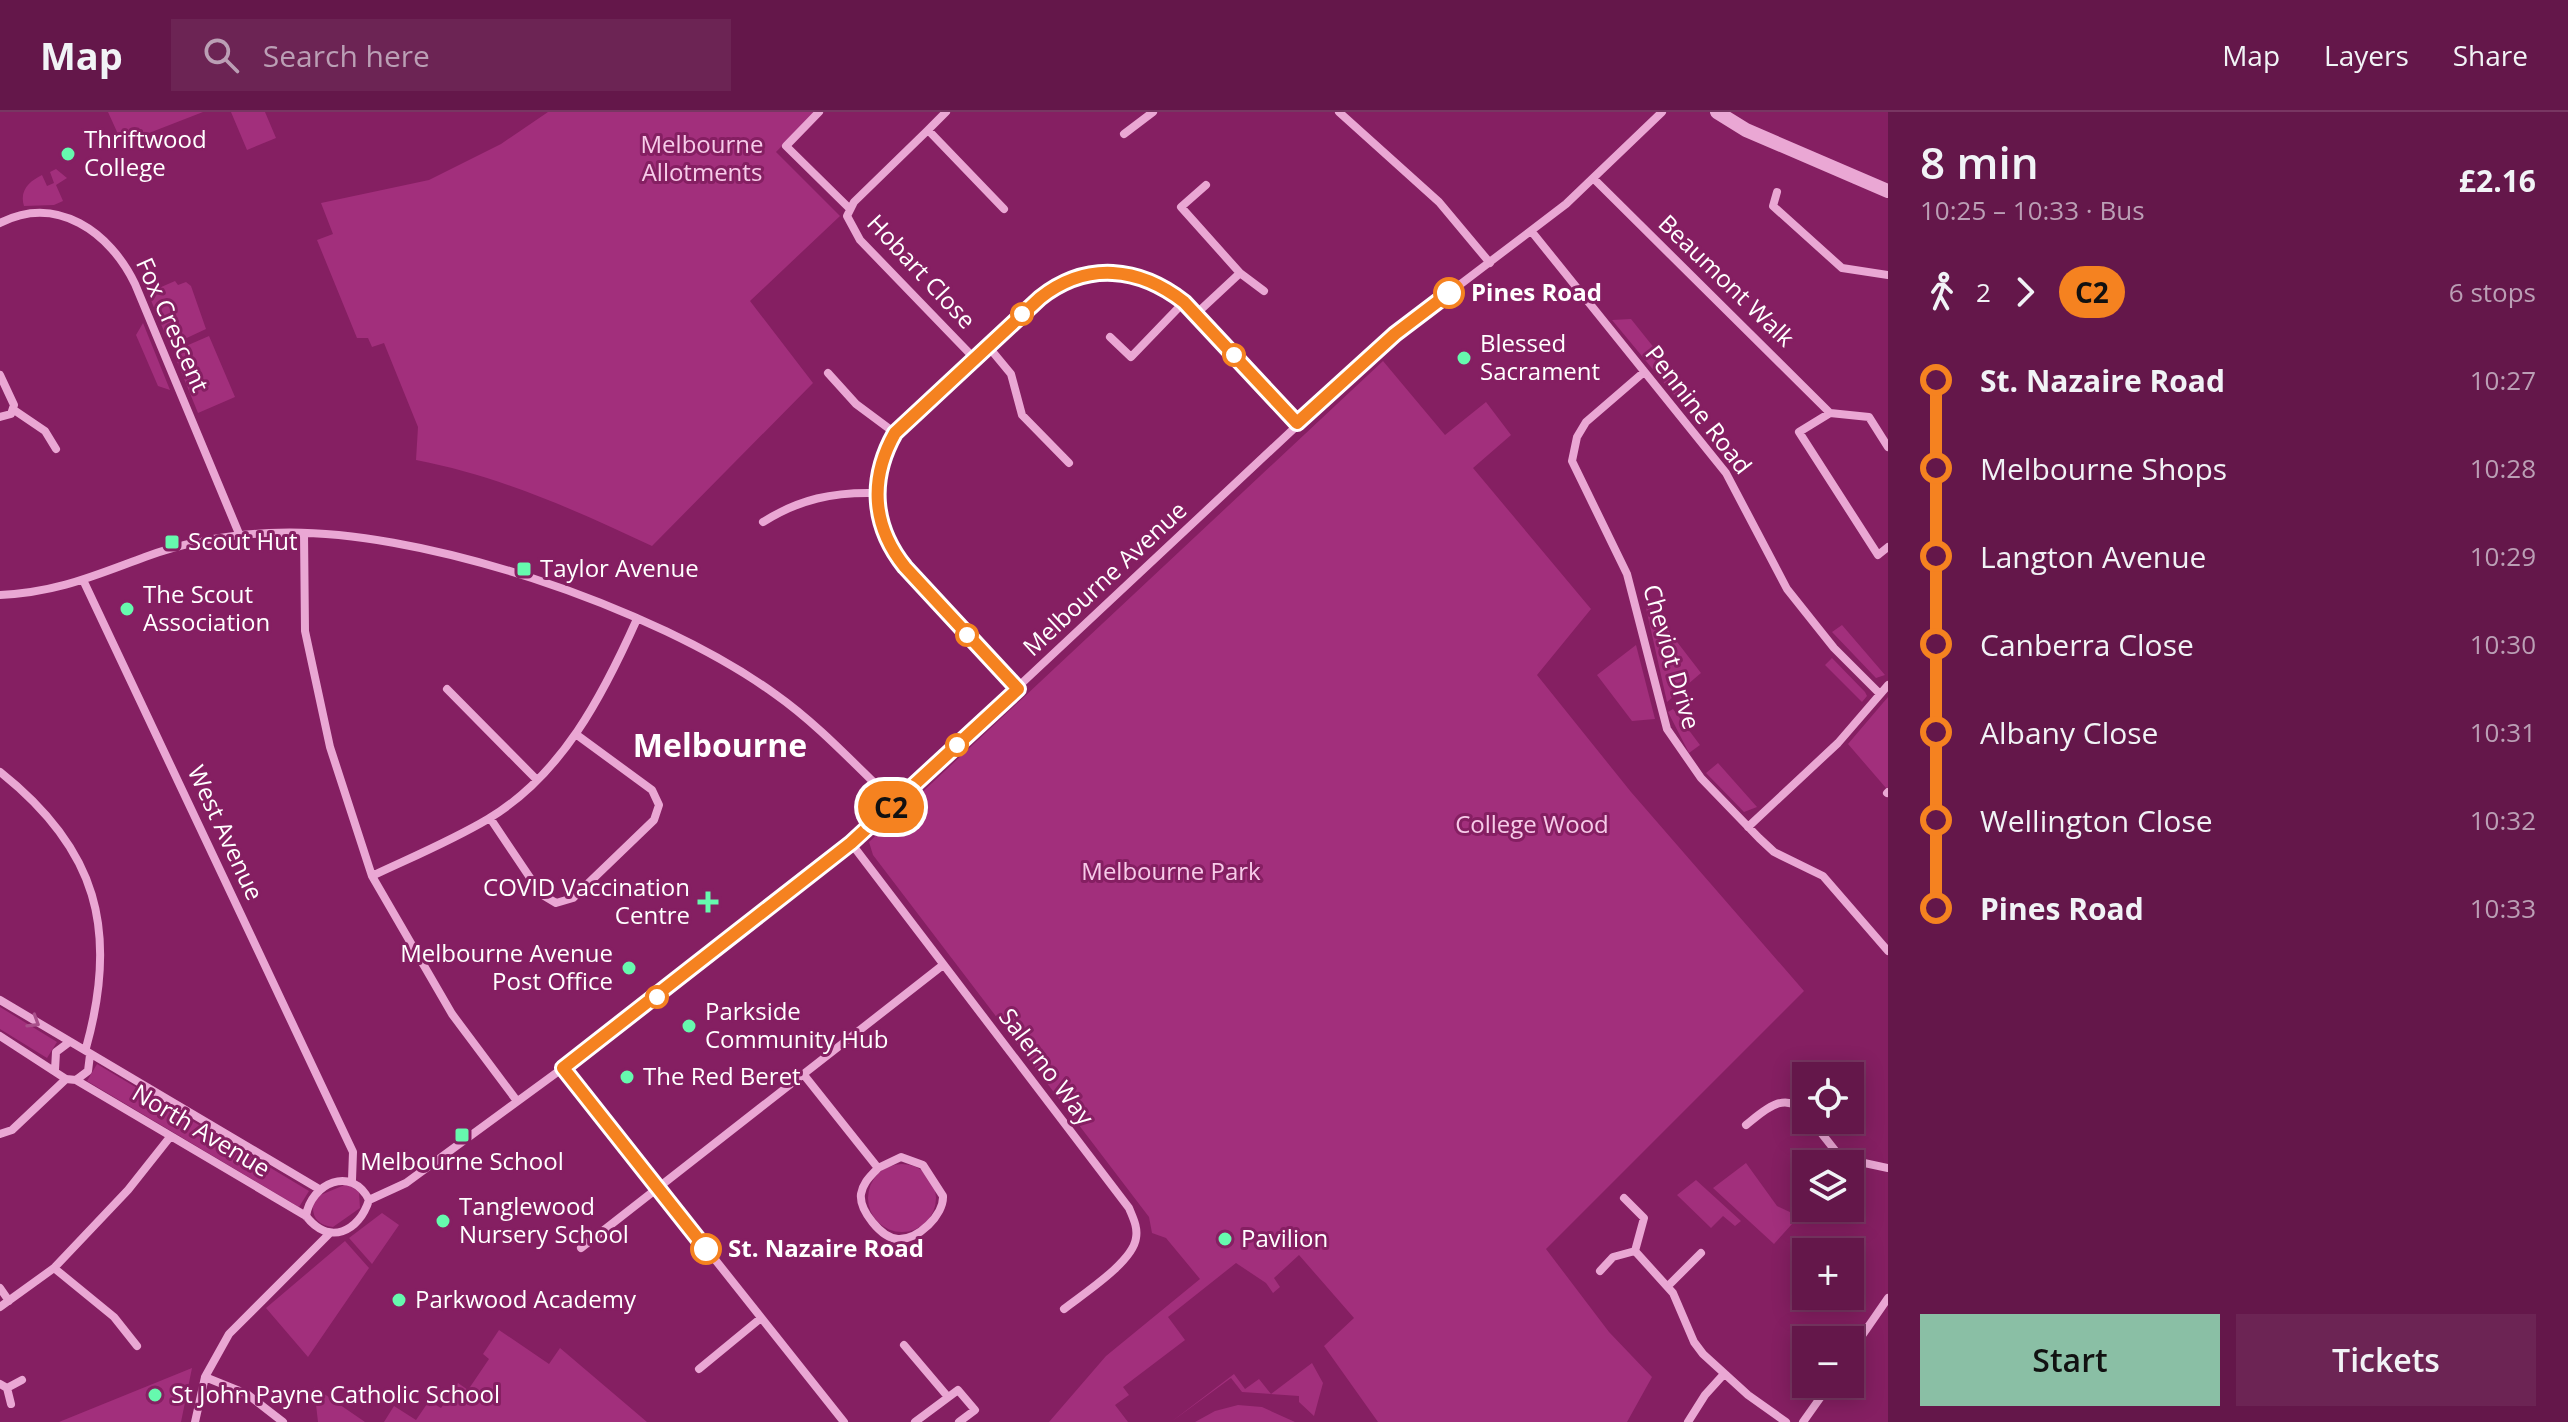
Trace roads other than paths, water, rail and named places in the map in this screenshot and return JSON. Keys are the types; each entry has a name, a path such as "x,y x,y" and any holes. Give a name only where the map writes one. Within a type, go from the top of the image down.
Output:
{"street":[{"name":"Hobart Close","path":"819,112 786,146 849,208"},
{"name":"Hobart Close","path":"946,112 849,208 847,216 853,232 974,358"},
{"path":"1124,134 1153,112"},
{"path":"1339,112 1439,202 1490,263"},
{"name":"Melbourne Avenue","path":"195,1422 205,1377 229,1334 329,1234 356,1223 365,1212 369,1200 406,1183 563,1068 851,843 1395,334 1532,232 1662,112"},
{"path":"1717,112 1781,146 1888,191"},
{"path":"928,130 1004,209"},
{"name":"Beaumont Walk","path":"1593,178 1830,413"},
{"path":"1206,185 1181,207 1240,273 1264,291"},
{"path":"1777,192 1773,203 1776,210 1793,221 1833,262 1854,271 1888,275"},
{"name":"Fox Crescent","path":"0,223 29,213 56,214 92,229 116,251 135,284 240,536"},
{"name":"Pennine Road","path":"1532,232 1726,473 1787,589 1834,648 1880,694"},
{"path":"1018,689 896,556 882,527 875,493 881,461 895,433 987,345 1053,288 1091,273 1122,272 1145,278 1184,302 1297,423"},
{"path":"1196,314 1240,273"},
{"path":"1110,337 1131,357 1184,302"},
{"path":"987,345 1011,374 1022,415 1069,463"},
{"name":"Cheviot Drive","path":"1644,372 1586,422 1574,450 1575,472 1627,574 1667,729 1701,778 1748,827 1774,852 1823,876 1888,951"},
{"path":"828,373 856,404 895,433"},
{"path":"0,375 13,400 14,410"},
{"path":"0,417 14,410"},
{"path":"14,410 45,431 56,449"},
{"path":"1888,447 1869,417 1830,413 1799,432 1878,555 1888,547"},
{"path":"763,522 792,505 823,495 875,493"},
{"path":"304,533 305,631 330,747 372,876 452,1014 517,1101"},
{"path":"0,595 84,582 146,557 240,536 304,533 371,540 483,565 541,582 682,637 776,694 895,803"},
{"name":"West Avenue","path":"84,582 353,1152 352,1180"},
{"path":"372,876 490,818 537,780 577,735 637,619"},
{"path":"1748,827 1838,743 1888,685"},
{"path":"447,689 537,780"},
{"path":"490,818 541,894 556,903 573,898 654,820 659,805 652,790 577,735"},
{"path":"0,772 34,799 66,835 97,909 101,980 88,1052 88,1071 71,1079 12,1130 0,1134"},
{"name":"Salerno Way","path":"851,843 1129,1208 1136,1225 1136,1241 1125,1259 1064,1309"},
{"path":"581,1248 943,965"},
{"name":"North Avenue","path":"0,1000 319,1189"},
{"name":"North Avenue","path":"0,1036 306,1216"},
{"path":"55,1070 56,1052 68,1043"},
{"path":"563,1068 844,1422"},
{"path":"804,1075 878,1168"},
{"path":"1746,1125 1774,1103 1792,1102"},
{"path":"0,1307 54,1268 128,1190 170,1137"},
{"path":"901,1157 917,1160 943,1196 940,1212 914,1235 896,1239 888,1237 866,1211 861,1198 864,1184 878,1168 901,1157"},
{"path":"1864,1165 1888,1168"},
{"path":"329,1234 316,1229 306,1216 308,1203 319,1189 334,1181 352,1180 363,1188 369,1200"},
{"path":"1624,1198 1644,1218 1635,1251"},
{"path":"1600,1271 1613,1257 1635,1251"},
{"path":"1635,1251 1668,1286 1694,1342 1724,1374 1786,1422"},
{"path":"1668,1286 1701,1253"},
{"path":"54,1268 114,1317 137,1346"},
{"path":"0,1288 9,1301"},
{"path":"1864,1333 1888,1298"},
{"path":"699,1369 761,1318"},
{"path":"904,1345 948,1397"},
{"path":"1688,1422 1705,1395 1724,1374"},
{"path":"205,1377 247,1394 283,1422"},
{"path":"11,1404 3,1386 22,1380"},
{"path":"915,1422 958,1390 975,1410 959,1422"},
{"path":"1803,1422 1820,1398"}],"place":[{"name":"Thriftwood College","path":"68,154"},
{"name":"Pines Road","path":"1449,293"},
{"name":"Blessed Sacrament","path":"1464,358"},
{"name":"Scout Hut","path":"172,542"},
{"name":"Taylor Avenue","path":"524,569"},
{"name":"The Scout Association","path":"127,609"},
{"name":"COVID Vaccination Centre","path":"708,902"},
{"name":"Melbourne Avenue Post Office","path":"629,968"},
{"name":"Parkside Community Hub","path":"689,1026"},
{"name":"The Red Beret","path":"627,1077"},
{"name":"Melbourne School","path":"462,1135"},
{"name":"Tanglewood Nursery School","path":"443,1221"},
{"name":"Pavilion","path":"1225,1239"},
{"name":"St. Nazaire Road","path":"706,1249"},
{"name":"Parkwood Academy","path":"399,1300"},
{"name":"St John Payne Catholic School","path":"155,1395"}],"district":[{"name":"Melbourne","path":"720,746"}],"park label":[{"name":"Melbourne Allotments","path":"702,159"},
{"name":"College Wood","path":"1532,825"},
{"name":"Melbourne Park","path":"1171,872"}]}
